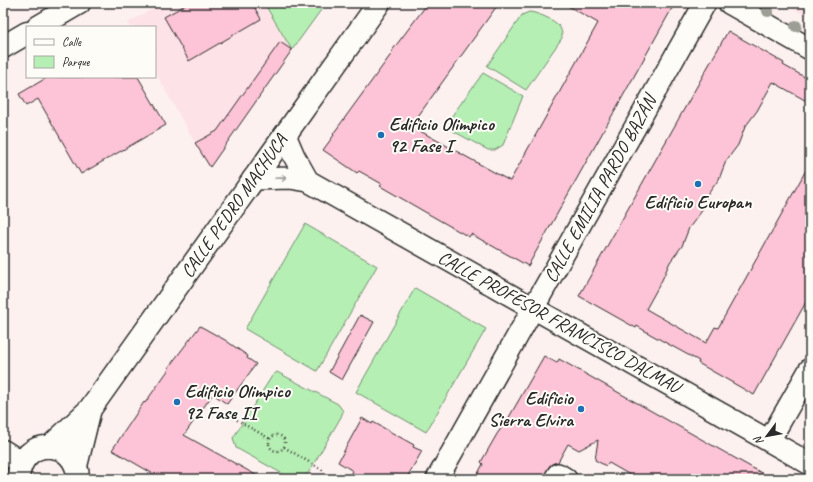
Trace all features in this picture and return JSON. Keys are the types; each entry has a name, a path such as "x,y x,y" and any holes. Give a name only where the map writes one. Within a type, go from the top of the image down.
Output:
{"main road":[{"path":"40,26 80,3"},
{"name":"CALLE PEDRO MACHUCA","path":"50,447 90,409 379,3"},
{"path":"3,47 26,35"},
{"name":"CALLE PEDRO MACHUCA","path":"79,474 90,409"},
{"path":"3,451 20,471 26,456 40,447 50,447 62,450 70,456 79,474"}],"street":[{"name":"CALLE EMILIA PARDO BAZÁN","path":"437,479 705,3"},
{"path":"729,3 810,49"},
{"path":"285,135 294,156 308,181"},
{"name":"CALLE PROFESOR FRANCISCO DALMAU","path":"253,179 290,178 308,181 810,464"},
{"path":"769,441 810,369"},
{"path":"555,479 558,474 566,479"}],"path":[{"path":"230,416 270,439"},
{"path":"277,435 282,437 285,442 284,448 281,451 273,451 268,444 270,439 277,435"},
{"path":"284,448 324,471"}],"shaded area":[{"path":"163,3 264,3 292,50 229,140 195,143 156,74 156,26 128,26 127,23"},
{"path":"784,3 810,3 810,18"}],"green space":[{"path":"264,3 326,3 292,50"},
{"path":"529,12 536,13 554,21 561,29 562,38 526,90 487,66 522,15"},
{"path":"483,73 523,96 503,145 495,150 488,150 453,131 450,125 451,117"},
{"path":"305,224 377,266 317,371 245,329"},
{"path":"415,288 486,329 426,432 356,392"},
{"path":"277,372 338,404 343,411 309,472 305,476 299,478 292,479 236,448 233,438 272,376"}],"building":[{"path":"189,3 252,3 261,19 189,61 164,17"},
{"name":"Edificio Olimpico 92 Fase I","path":"428,3 499,3 411,126 510,181 598,23 563,3 675,3 528,266 471,234 469,237 380,186 382,184 359,171 357,173 323,150 392,53 391,52"},
{"path":"728,31 784,63 783,65 810,80 810,103 773,82 757,111 745,127 738,145 726,161 719,179 708,194 701,212 689,228 682,246 670,262 646,309 706,343 715,327 718,328 810,163 810,295 754,395 698,363 699,361 637,326 636,328 579,296"},
{"path":"280,42 292,50 210,167 195,143 217,131"},
{"path":"46,78 139,78 166,125 81,174 38,99 26,106 19,94"},
{"path":"360,315 374,322 342,380 329,372"},
{"name":"Edificio Olimpico 92 Fase II","path":"200,326 225,340 248,356 247,358 256,364 227,404 213,394 184,435 263,479 162,479 112,450 144,402 145,403 169,369 168,368"},
{"name":"Edificio Sierra Elvira","path":"544,356 557,363 559,359 772,479 637,479 609,463 606,466 595,460 598,440 579,450 568,444 558,462 552,464 548,468 543,479 475,479 483,464 481,462 497,434 504,426"},
{"path":"362,418 372,424 373,422 422,451 406,479 348,479 353,471 338,462"}],"place":[{"name":"Edificio Olimpico 92 Fase I","path":"381,135"},
{"name":"Edificio Europan","path":"698,184"},
{"name":"Edificio Olimpico 92 Fase II","path":"177,402"},
{"name":"Edificio Sierra Elvira","path":"581,409"}]}
